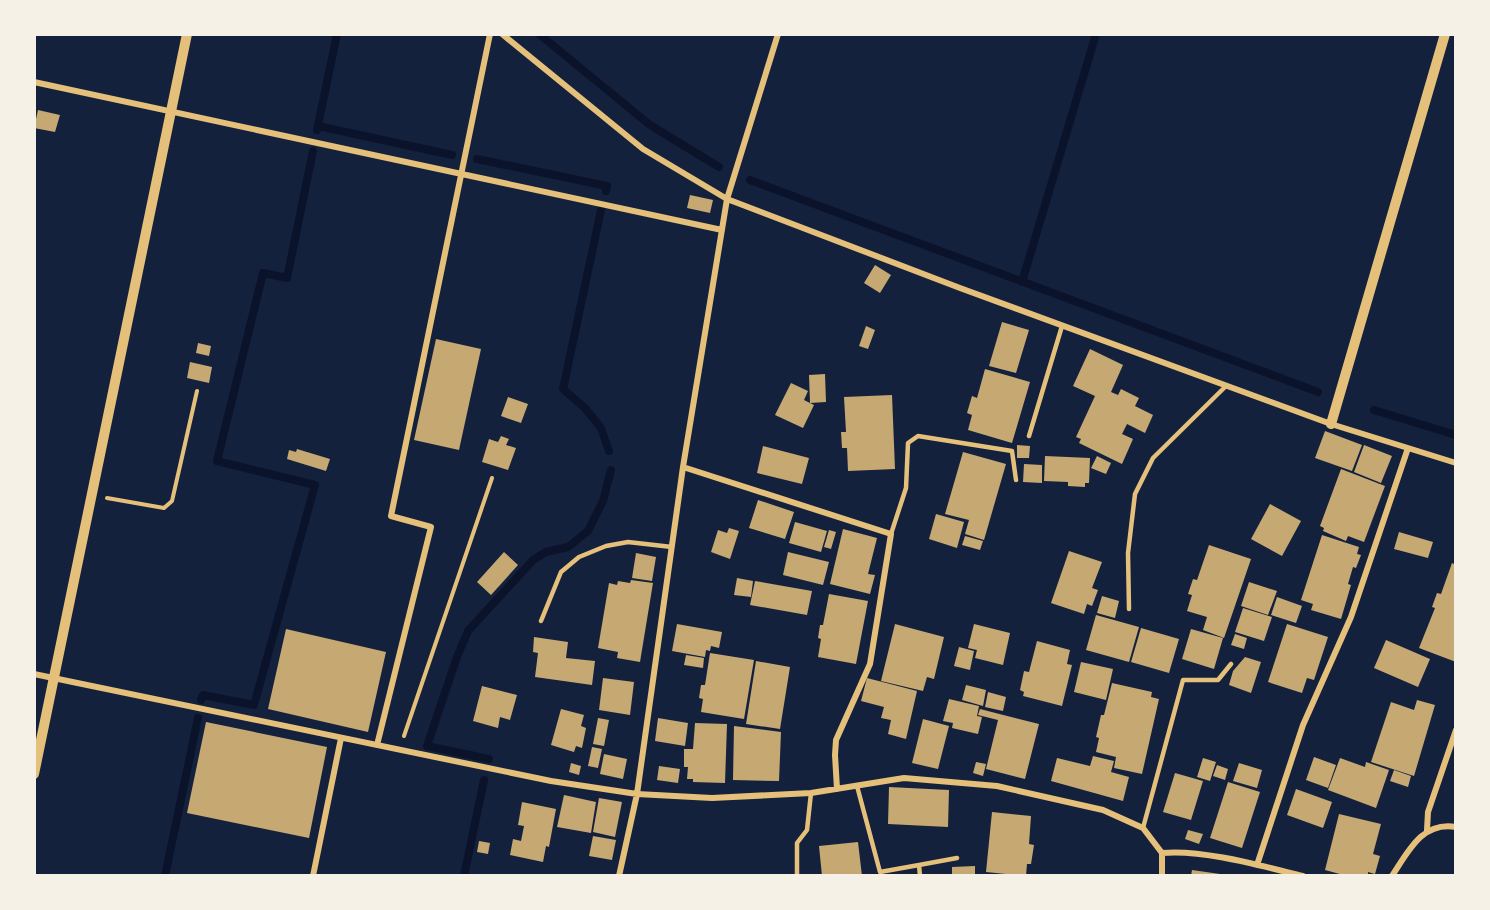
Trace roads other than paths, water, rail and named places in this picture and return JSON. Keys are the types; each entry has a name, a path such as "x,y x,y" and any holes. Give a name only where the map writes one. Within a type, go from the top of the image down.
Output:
{"street":[{"path":"34,774 187,34"},
{"path":"377,745 431,526 391,516 490,34"},
{"path":"502,34 643,149 727,199 1226,386 1331,424 1455,463"},
{"path":"619,876 637,794 683,467 727,199 777,34"},
{"path":"1331,424 1444,34"},
{"path":"34,82 722,230"},
{"path":"1257,864 1303,725 1351,617 1408,448"},
{"path":"683,467 891,534 870,664 836,740 837,789"},
{"path":"34,674 551,781 637,794 712,798 811,793 904,778 997,786 1103,810 1143,828 1162,853 1162,876"},
{"path":"1427,830 1428,812 1455,730"},
{"path":"313,876 341,738"},
{"path":"1392,876 1415,841 1427,830 1446,825 1455,827"},
{"path":"1162,853 1179,851 1257,864 1303,876"}],"lane":[{"path":"1029,436 1062,326"},
{"path":"1130,609 1128,553 1135,494 1153,458 1226,386"},
{"path":"891,534 906,488 908,443 918,436 1012,451 1016,480"},
{"path":"541,621 561,572 579,557 606,546 628,542 672,548"},
{"path":"1143,828 1183,680 1218,680 1231,664"},
{"path":"857,786 880,872 957,858"},
{"path":"797,876 797,843 807,830 811,793"},
{"path":"919,865 920,876"}],"waterway":[{"path":"317,130 337,34"},
{"path":"539,34 650,125 719,167"},
{"path":"1022,282 1096,34"},
{"path":"318,126 452,155"},
{"path":"201,700 203,695 254,705 315,485 217,461 263,273 287,278 313,151"},
{"path":"477,159 607,186 606,191"},
{"path":"750,180 1318,392"},
{"path":"601,210 563,389 585,408 601,428 609,451"},
{"path":"1374,410 1456,435"},
{"path":"489,759 427,746 457,657 468,631 533,560 546,552 568,547 588,531 603,501 611,470"},
{"path":"165,876 198,718"},
{"path":"464,876 484,780"}]}
